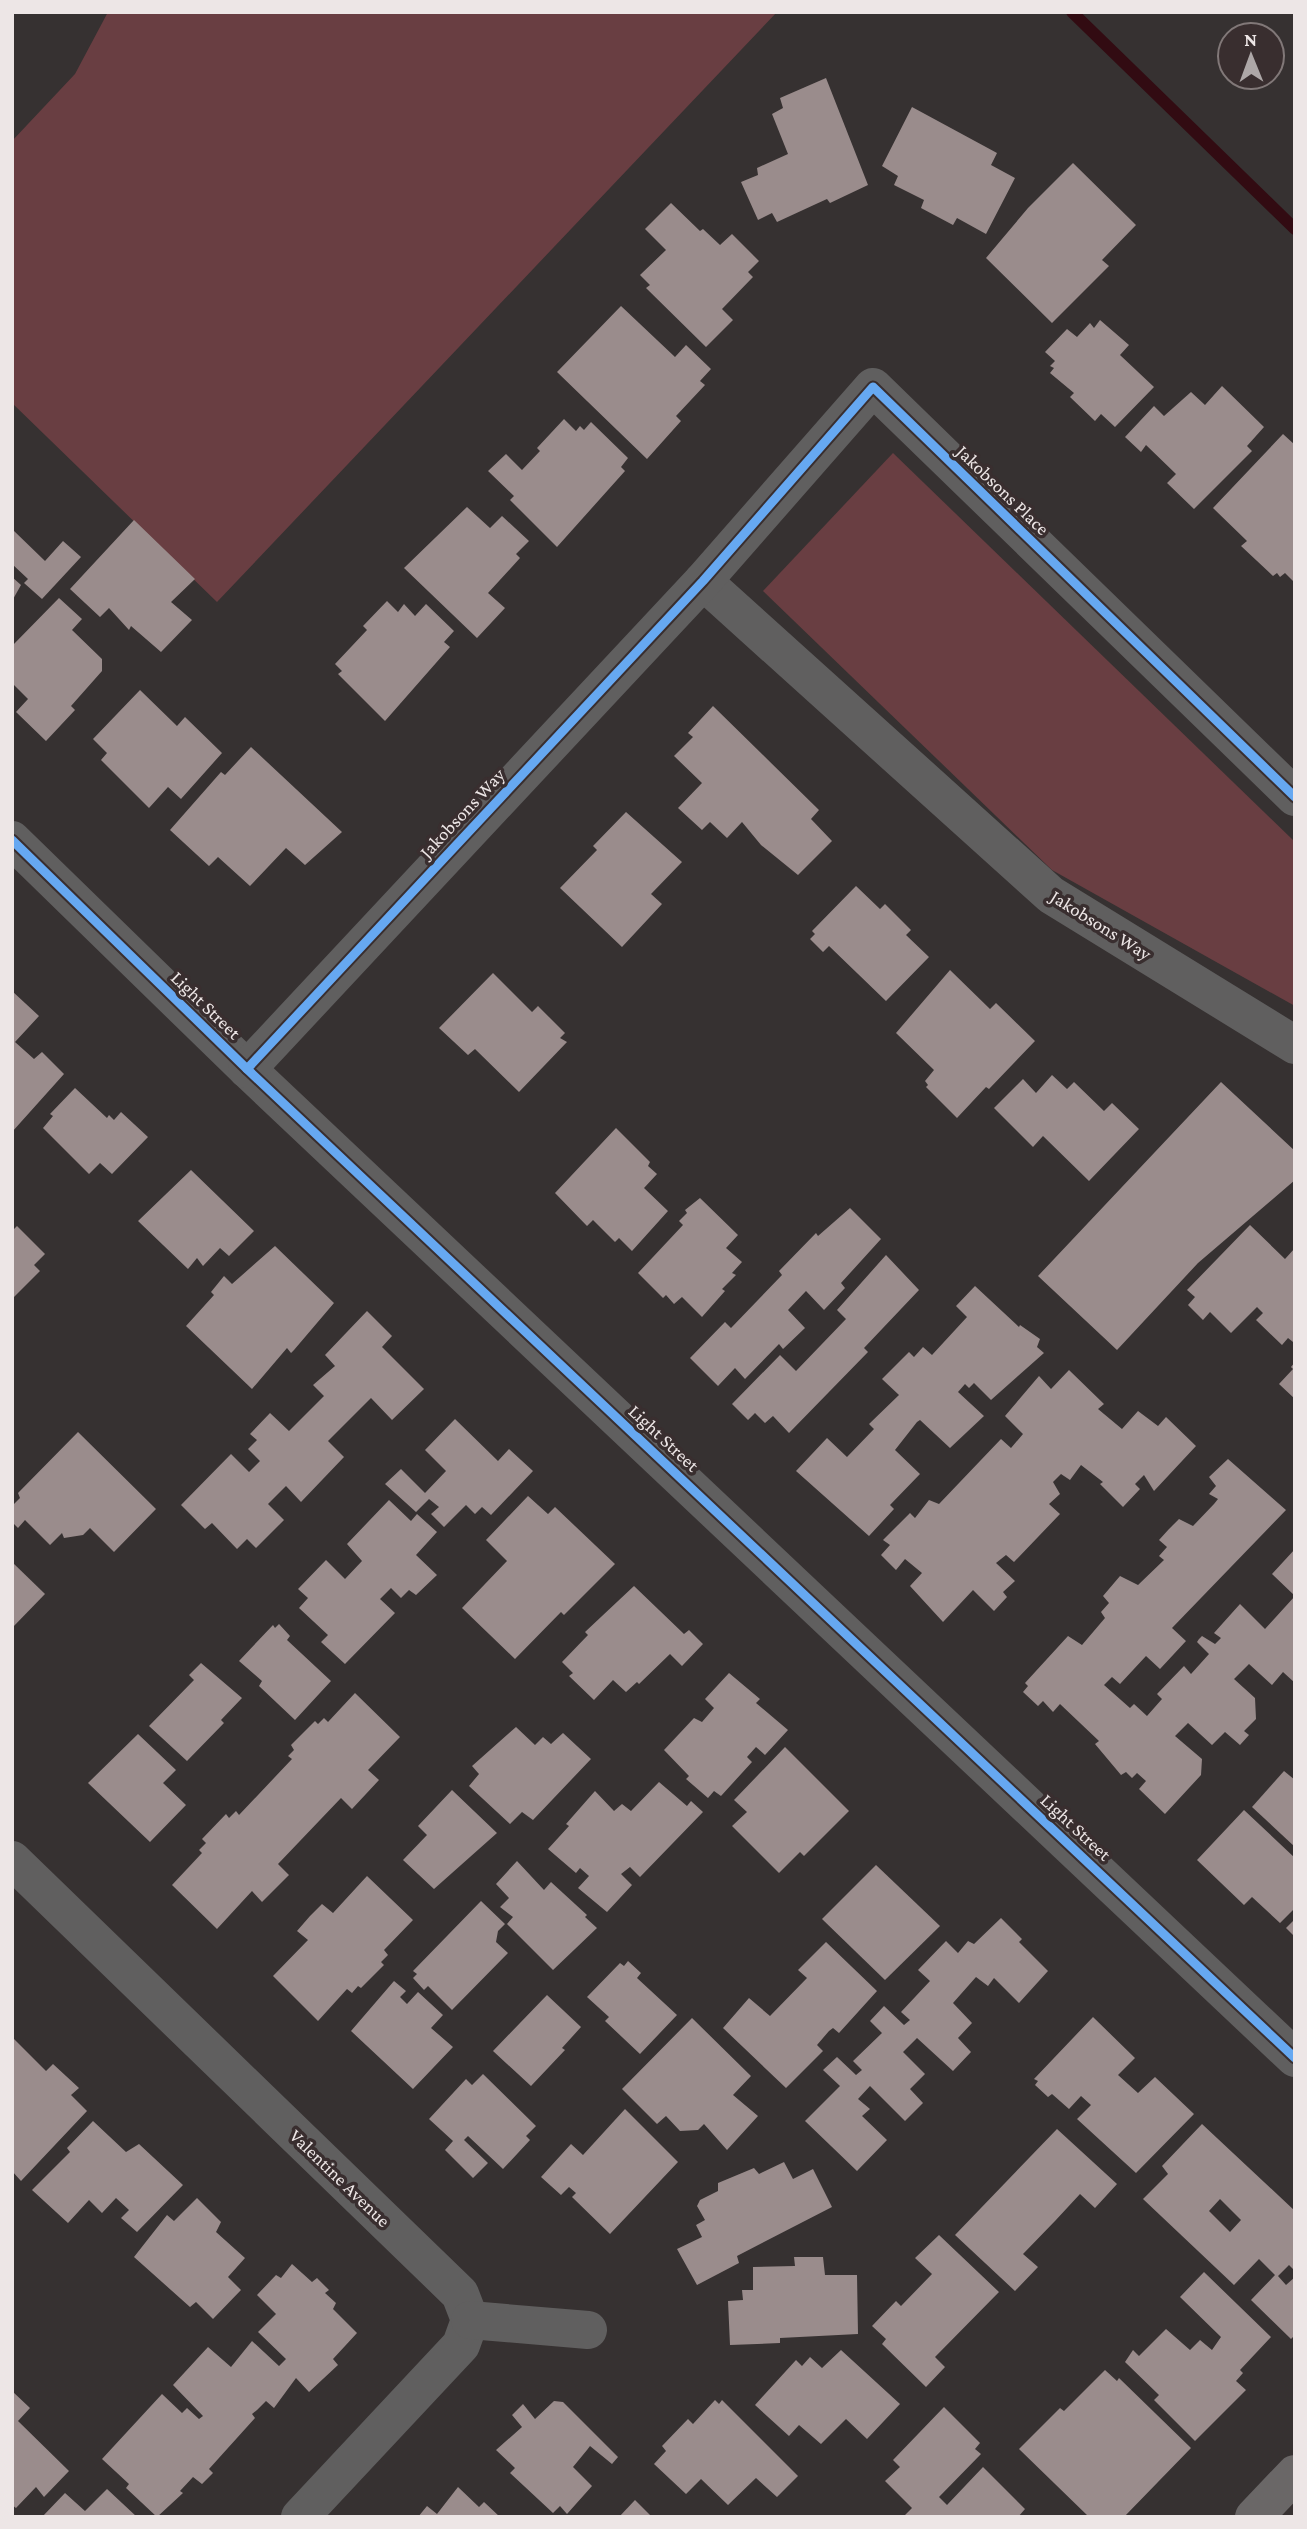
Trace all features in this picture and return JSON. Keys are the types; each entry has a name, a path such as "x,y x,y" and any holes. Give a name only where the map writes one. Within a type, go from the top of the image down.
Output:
{"main road":[{"path":"1254,2517 1295,2474"}],"street":[{"name":"Jakobsons Place","path":"703,581 873,387 1295,797"},
{"name":"Jakobsons Way","path":"247,1069 703,581 1051,895 1294,1044"},
{"name":"Light Street","path":"12,840 247,1069 1295,2058"},
{"name":"Valentine Avenue","path":"12,1860 460,2294 470,2320"},
{"path":"300,2517 461,2346 470,2320 588,2330"}],"shaded area":[{"path":"108,12 777,12 217,602 12,403 12,141 75,74"},
{"path":"893,453 1295,842 1295,1006 1052,870 763,591"}],"building":[{"path":"826,78 868,185 830,203 827,199 777,222 772,213 758,220 741,182 758,175 757,168 788,154 772,114 783,108 780,98"},
{"path":"912,107 997,153 991,165 1015,178 986,234 957,218 953,225 921,208 924,200 894,185 898,176 882,166"},
{"path":"1073,163 1136,225 1102,260 1109,266 1052,323 986,258 1028,208"},
{"path":"671,203 700,231 703,229 720,245 732,234 759,261 748,272 753,277 722,309 733,320 706,347 646,288 650,285 640,275 666,250 645,229"},
{"path":"621,306 675,357 686,345 711,369 700,381 705,385 676,416 681,421 647,459 557,372"},
{"path":"1100,320 1129,345 1120,355 1154,387 1115,427 1101,414 1095,421 1070,397 1074,393 1050,373 1054,368 1050,366 1055,361 1045,352 1067,329 1077,337 1090,323 1094,328"},
{"path":"1222,386 1264,427 1247,446 1252,451 1194,509 1167,483 1176,474 1146,445 1141,452 1125,437 1154,406 1164,416 1191,392 1205,405"},
{"path":"564,419 576,431 580,426 584,430 591,422 628,458 621,467 625,471 557,547 510,500 514,496 488,471 506,454 522,470 540,451 537,448"},
{"path":"1283,434 1295,445 1293,581 1285,573 1280,577 1277,573 1273,576 1241,546 1247,541 1213,508"},
{"path":"467,507 490,528 502,516 529,541 516,554 520,558 488,593 505,608 477,638 404,568"},
{"path":"134,520 195,579 171,602 192,620 161,652 131,626 129,630 109,608 100,617 70,589"},
{"path":"12,529 45,561 63,541 81,557 42,599 24,583 28,579 12,564"},
{"path":"12,577 21,585 12,601"},
{"path":"59,598 82,619 72,630 102,659 102,671 71,706 75,710 46,741 16,712 28,699 12,683 12,646"},
{"path":"387,601 398,612 404,604 415,616 426,604 454,631 444,642 450,647 385,721 338,674 342,671 335,664 367,630 363,626"},
{"path":"140,690 177,726 185,717 222,753 181,799 168,787 149,808 101,760 107,753 93,739"},
{"path":"713,706 819,810 811,819 832,841 798,875 761,845 742,822 727,838 710,822 702,830 678,808 702,783 674,756 693,737 688,733"},
{"path":"251,747 342,832 305,865 286,848 250,886 218,857 209,866 170,830 221,772 225,775"},
{"path":"626,812 682,862 651,894 662,904 622,947 560,888 597,850 593,846"},
{"path":"856,886 880,909 885,904 911,930 906,935 929,957 886,1001 829,946 823,952 810,939 815,934 812,931"},
{"path":"950,970 990,1009 996,1003 1035,1041 957,1118 926,1087 928,1085 925,1081 934,1070 896,1033"},
{"path":"493,973 532,1012 538,1006 565,1033 560,1038 567,1042 519,1092 475,1049 468,1055 439,1028"},
{"path":"12,991 39,1016 15,1042 34,1059 42,1052 64,1074 12,1132"},
{"path":"1052,1075 1067,1089 1074,1082 1104,1111 1112,1103 1139,1129 1089,1181 1043,1136 1033,1147 994,1108 1023,1079 1036,1093"},
{"path":"1221,1082 1295,1151 1295,1180 1198,1263 1117,1350 1038,1276"},
{"path":"75,1088 107,1118 109,1115 114,1120 121,1112 148,1137 112,1174 100,1163 89,1174 43,1128 53,1116 50,1114"},
{"path":"616,1128 650,1162 648,1166 657,1174 644,1188 668,1211 632,1251 619,1238 615,1242 593,1220 587,1226 555,1193"},
{"path":"191,1170 254,1231 229,1256 220,1248 203,1266 197,1258 188,1269 138,1221"},
{"path":"700,1198 738,1235 726,1248 742,1262 732,1273 736,1275 722,1289 725,1291 702,1317 682,1297 674,1304 666,1295 663,1298 638,1273 683,1225 679,1221 687,1213 685,1210"},
{"path":"850,1208 881,1239 841,1283 845,1288 824,1310 806,1291 788,1310 805,1328 783,1349 779,1344 745,1379 735,1368 718,1386 690,1358 725,1322 731,1328 782,1275 779,1271 816,1233 818,1236"},
{"path":"1250,1225 1285,1259 1295,1248 1293,1342 1288,1338 1282,1345 1256,1320 1263,1313 1257,1307 1231,1333 1210,1312 1203,1320 1188,1305 1195,1297 1187,1290"},
{"path":"17,1226 45,1254 34,1265 40,1271 12,1299 12,1231"},
{"path":"275,1246 334,1303 294,1350 291,1353 287,1348 252,1389 186,1326 214,1295 211,1292 224,1276 232,1284"},
{"path":"886,1255 919,1290 864,1348 868,1352 789,1433 773,1416 765,1423 755,1413 748,1420 732,1404 780,1355 796,1371 846,1319 837,1310"},
{"path":"975,1286 1019,1327 1020,1325 1040,1339 1037,1347 1044,1353 991,1400 974,1383 969,1388 965,1384 958,1392 984,1416 950,1448 920,1420 917,1422 895,1450 920,1474 890,1505 894,1509 869,1536 796,1471 827,1438 847,1457 874,1429 869,1424 899,1395 882,1379 909,1352 914,1357 923,1347 932,1355 967,1317 956,1306"},
{"path":"367,1311 392,1336 382,1347 424,1389 392,1420 371,1398 328,1441 344,1457 301,1502 286,1486 268,1504 284,1520 256,1548 247,1539 237,1549 212,1523 205,1529 181,1505 231,1454 249,1472 260,1461 248,1449 257,1440 250,1434 270,1413 289,1431 324,1396 313,1385 335,1366 325,1355"},
{"path":"1295,1362 1295,1399 1279,1384 1293,1369 1291,1367"},
{"path":"1069,1370 1104,1404 1098,1409 1122,1429 1138,1411 1158,1426 1166,1417 1196,1446 1154,1491 1144,1475 1135,1484 1140,1489 1123,1507 1100,1484 1103,1482 1081,1465 1070,1480 1061,1474 1053,1482 1060,1494 1049,1504 1060,1514 1014,1562 1006,1555 996,1563 1015,1581 1003,1592 1007,1597 994,1611 973,1590 943,1622 910,1586 922,1573 905,1559 896,1570 881,1555 890,1545 883,1540 910,1513 915,1518 929,1500 939,1504 1001,1439 1011,1448 1023,1434 1005,1416 1039,1376 1051,1389"},
{"path":"455,1419 498,1461 509,1449 533,1471 491,1515 482,1507 475,1514 466,1505 444,1527 431,1514 439,1507 429,1499 416,1512 385,1484 401,1469 425,1493 446,1471 425,1450"},
{"path":"78,1432 156,1509 114,1552 90,1528 83,1535 64,1538 62,1533 50,1545 25,1520 18,1528 12,1522 12,1506 20,1498 18,1493"},
{"path":"1228,1459 1286,1510 1172,1628 1186,1641 1160,1669 1146,1656 1120,1684 1112,1677 1104,1685 1130,1708 1134,1704 1147,1716 1162,1699 1157,1694 1184,1666 1191,1674 1209,1654 1197,1642 1199,1639 1202,1636 1215,1644 1221,1638 1214,1633 1240,1604 1265,1629 1295,1596 1295,1683 1283,1672 1272,1685 1249,1664 1234,1679 1255,1698 1256,1719 1244,1731 1249,1735 1240,1745 1225,1732 1212,1745 1188,1723 1175,1736 1202,1759 1201,1775 1165,1814 1139,1789 1146,1781 1137,1773 1132,1778 1126,1772 1121,1775 1095,1744 1099,1741 1060,1704 1053,1712 1043,1701 1038,1706 1023,1692 1028,1686 1025,1683 1068,1636 1082,1645 1105,1618 1101,1612 1109,1603 1103,1596 1120,1576 1138,1585 1164,1560 1159,1556 1167,1547 1159,1540 1169,1529 1179,1519 1193,1526 1214,1504 1218,1499 1209,1494 1216,1486 1209,1477"},
{"path":"528,1496 548,1514 555,1507 615,1564 564,1615 561,1612 515,1659 462,1608 507,1561 486,1540"},
{"path":"389,1500 411,1521 417,1514 437,1532 416,1555 437,1575 416,1595 409,1590 401,1598 391,1588 380,1599 395,1613 345,1664 321,1642 328,1635 299,1608 308,1598 298,1589 326,1560 345,1579 362,1561 347,1544"},
{"path":"1295,1549 1295,1596 1272,1574"},
{"path":"12,1562 45,1594 12,1628"},
{"path":"634,1586 684,1634 689,1630 703,1644 682,1666 670,1654 639,1684 637,1682 626,1692 613,1680 594,1700 569,1676 573,1673 562,1662 588,1635 585,1632"},
{"path":"279,1624 290,1636 287,1640 331,1681 295,1720 259,1686 262,1681 239,1661 273,1625 275,1628"},
{"path":"201,1663 242,1698 221,1720 224,1723 187,1761 149,1726 194,1680 189,1675"},
{"path":"729,1673 760,1699 756,1703 788,1730 765,1755 756,1747 747,1757 752,1762 721,1796 714,1791 708,1798 686,1779 689,1776 664,1750 694,1718 702,1722 714,1708 705,1699"},
{"path":"355,1693 400,1737 368,1770 379,1780 352,1809 341,1798 278,1864 289,1875 262,1902 252,1891 217,1929 172,1885 202,1853 199,1850 206,1843 202,1839 226,1814 229,1818 236,1811 239,1815 292,1759 288,1756 294,1750 291,1745 315,1721 318,1724 324,1718 328,1722"},
{"path":"516,1727 535,1745 543,1737 551,1744 563,1733 591,1759 533,1820 522,1812 510,1824 469,1786 479,1774 472,1766"},
{"path":"138,1734 176,1770 163,1783 186,1805 150,1842 88,1783"},
{"path":"785,1747 849,1811 804,1856 800,1852 779,1873 732,1826 747,1812 734,1800"},
{"path":"1284,1771 1295,1780 1295,1847 1252,1807"},
{"path":"659,1782 687,1806 691,1801 703,1812 640,1877 630,1867 621,1874 632,1885 607,1912 578,1888 589,1876 580,1868 576,1873 548,1849 595,1791 614,1811 622,1804 631,1811"},
{"path":"452,1790 497,1833 434,1889 403,1860 427,1835 418,1826"},
{"path":"1244,1810 1295,1858 1295,1908 1280,1923 1252,1897 1244,1905 1197,1860"},
{"path":"517,1861 544,1890 551,1882 587,1915 585,1917 597,1928 553,1970 507,1924 513,1917 500,1907 509,1898 496,1884"},
{"path":"876,1865 940,1926 885,1980 822,1919"},
{"path":"367,1876 413,1920 384,1950 388,1955 381,1962 384,1965 361,1988 358,1986 352,1993 347,1989 318,2021 273,1976 308,1940 297,1931 310,1916 322,1904 333,1913"},
{"path":"481,1901 505,1924 498,1931 496,1942 508,1953 452,2010 428,1986 424,1990 413,1978 417,1974 413,1971"},
{"path":"1001,1918 1022,1939 1019,1942 1048,1971 1019,2003 994,1978 988,1986 976,1977 953,2003 972,2023 958,2038 971,2052 953,2071 917,2038 903,2052 925,2074 910,2089 923,2103 905,2121 870,2086 858,2099 870,2109 862,2116 887,2140 857,2171 805,2121 840,2086 823,2070 837,2057 856,2075 862,2070 853,2061 882,2033 870,2021 884,2006 904,2025 910,2020 901,2012 930,1981 918,1970 946,1941 958,1953 968,1941 974,1944"},
{"path":"1295,1919 1295,1937 1286,1928"},
{"path":"826,1942 877,1991 839,2033 833,2028 829,2031 817,2045 823,2051 786,2088 723,2028 749,1998 770,2016 807,1978 798,1970"},
{"path":"628,1961 641,1973 637,1978 677,2015 640,2054 605,2021 609,2017 587,1997 620,1963 624,1966"},
{"path":"394,1981 406,1991 400,1997 407,2004 418,1992 443,2015 431,2028 453,2047 413,2089 351,2031"},
{"path":"547,1995 581,2027 562,2048 565,2050 531,2086 493,2051"},
{"path":"1093,2017 1135,2058 1118,2075 1138,2093 1155,2077 1194,2114 1136,2173 1077,2119 1091,2105 1081,2096 1069,2109 1052,2094 1048,2097 1035,2085 1038,2081 1034,2079"},
{"path":"692,2018 751,2076 733,2095 758,2116 727,2150 704,2124 698,2130 680,2131 666,2116 657,2124 622,2089"},
{"path":"12,2037 46,2071 53,2064 79,2088 71,2095 87,2111 21,2181 12,2171"},
{"path":"483,2074 536,2126 526,2136 530,2140 503,2169 468,2136 464,2140 488,2163 473,2178 445,2150 453,2141 429,2119 466,2079 472,2085"},
{"path":"625,2109 678,2162 610,2234 572,2197 576,2193 569,2187 561,2195 541,2177 571,2144 583,2155"},
{"path":"93,2121 126,2152 139,2144 183,2185 137,2232 121,2218 129,2210 116,2198 102,2213 89,2200 68,2223 32,2190 70,2152 67,2148"},
{"path":"1202,2124 1295,2211 1295,2271 1289,2265 1278,2276 1286,2285 1295,2277 1295,2335 1291,2339 1251,2300 1275,2275 1259,2259 1234,2285 1143,2199 1168,2174 1162,2166","holes":["1220,2199 1241,2220 1230,2232 1209,2211"]},
{"path":"1057,2129 1117,2184 1095,2208 1080,2194 1023,2254 1038,2267 1015,2291 955,2235"},
{"path":"784,2162 793,2179 813,2169 832,2207 737,2256 739,2263 697,2285 677,2249 702,2237 696,2225 705,2220 697,2206 700,2200 718,2191 718,2183 754,2168 759,2174"},
{"path":"197,2198 221,2222 216,2232 245,2258 228,2277 241,2290 213,2319 196,2302 190,2307 134,2257 167,2215 174,2221"},
{"path":"939,2235 999,2292 935,2357 945,2367 926,2387 882,2344 886,2339 872,2326 896,2301 901,2306 932,2274 915,2258"},
{"path":"794,2257 823,2257 825,2275 857,2275 858,2334 780,2338 780,2343 730,2345 728,2301 743,2300 742,2290 753,2290 753,2267 795,2266"},
{"path":"292,2264 312,2282 317,2278 329,2290 325,2293 336,2303 333,2309 357,2333 333,2359 338,2365 309,2392 296,2378 274,2408 266,2401 252,2414 255,2418 209,2469 213,2473 202,2484 193,2477 180,2491 183,2493 157,2517 126,2488 129,2484 102,2459 162,2394 182,2413 187,2408 199,2419 203,2416 173,2385 208,2347 231,2367 252,2341 279,2366 286,2359 258,2332 276,2314 257,2295 276,2275 281,2278"},
{"path":"1204,2272 1271,2337 1240,2370 1243,2373 1236,2381 1246,2390 1195,2441 1154,2400 1159,2395 1125,2362 1133,2350 1139,2356 1166,2329 1190,2350 1200,2340 1212,2350 1221,2337 1180,2297"},
{"path":"841,2350 900,2404 867,2439 846,2419 821,2444 799,2425 789,2436 755,2405 796,2360 802,2366 810,2357 822,2368"},
{"path":"1105,2370 1117,2381 1119,2378 1191,2448 1124,2517 1089,2517 1019,2449 1060,2408 1064,2411"},
{"path":"12,2391 30,2408 18,2421 69,2471 44,2497 36,2487 16,2508 12,2505"},
{"path":"715,2400 719,2404 722,2400 798,2476 777,2497 756,2478 728,2505 701,2479 686,2494 654,2464 666,2451 662,2446 688,2419 693,2424"},
{"path":"554,2401 563,2402 618,2457 612,2464 590,2446 573,2467 592,2486 567,2514 560,2506 553,2513 510,2473 515,2468 496,2450 522,2427 512,2415 523,2404 535,2419"},
{"path":"944,2407 980,2443 975,2449 981,2454 939,2497 947,2505 983,2467 1025,2509 1018,2517 903,2517 912,2508 885,2481 900,2467 893,2460"},
{"path":"458,2487 479,2507 484,2502 500,2517 418,2517 427,2506 437,2514"},
{"path":"107,2489 137,2517 42,2517 65,2493 85,2511"},
{"path":"635,2500 652,2517 619,2517"}],"waterway":[{"path":"1072,12 1295,229"}],"cycle path":[{"path":"247,1069 703,581 873,387 1295,797"},
{"path":"12,840 247,1069 1295,2058"}]}
